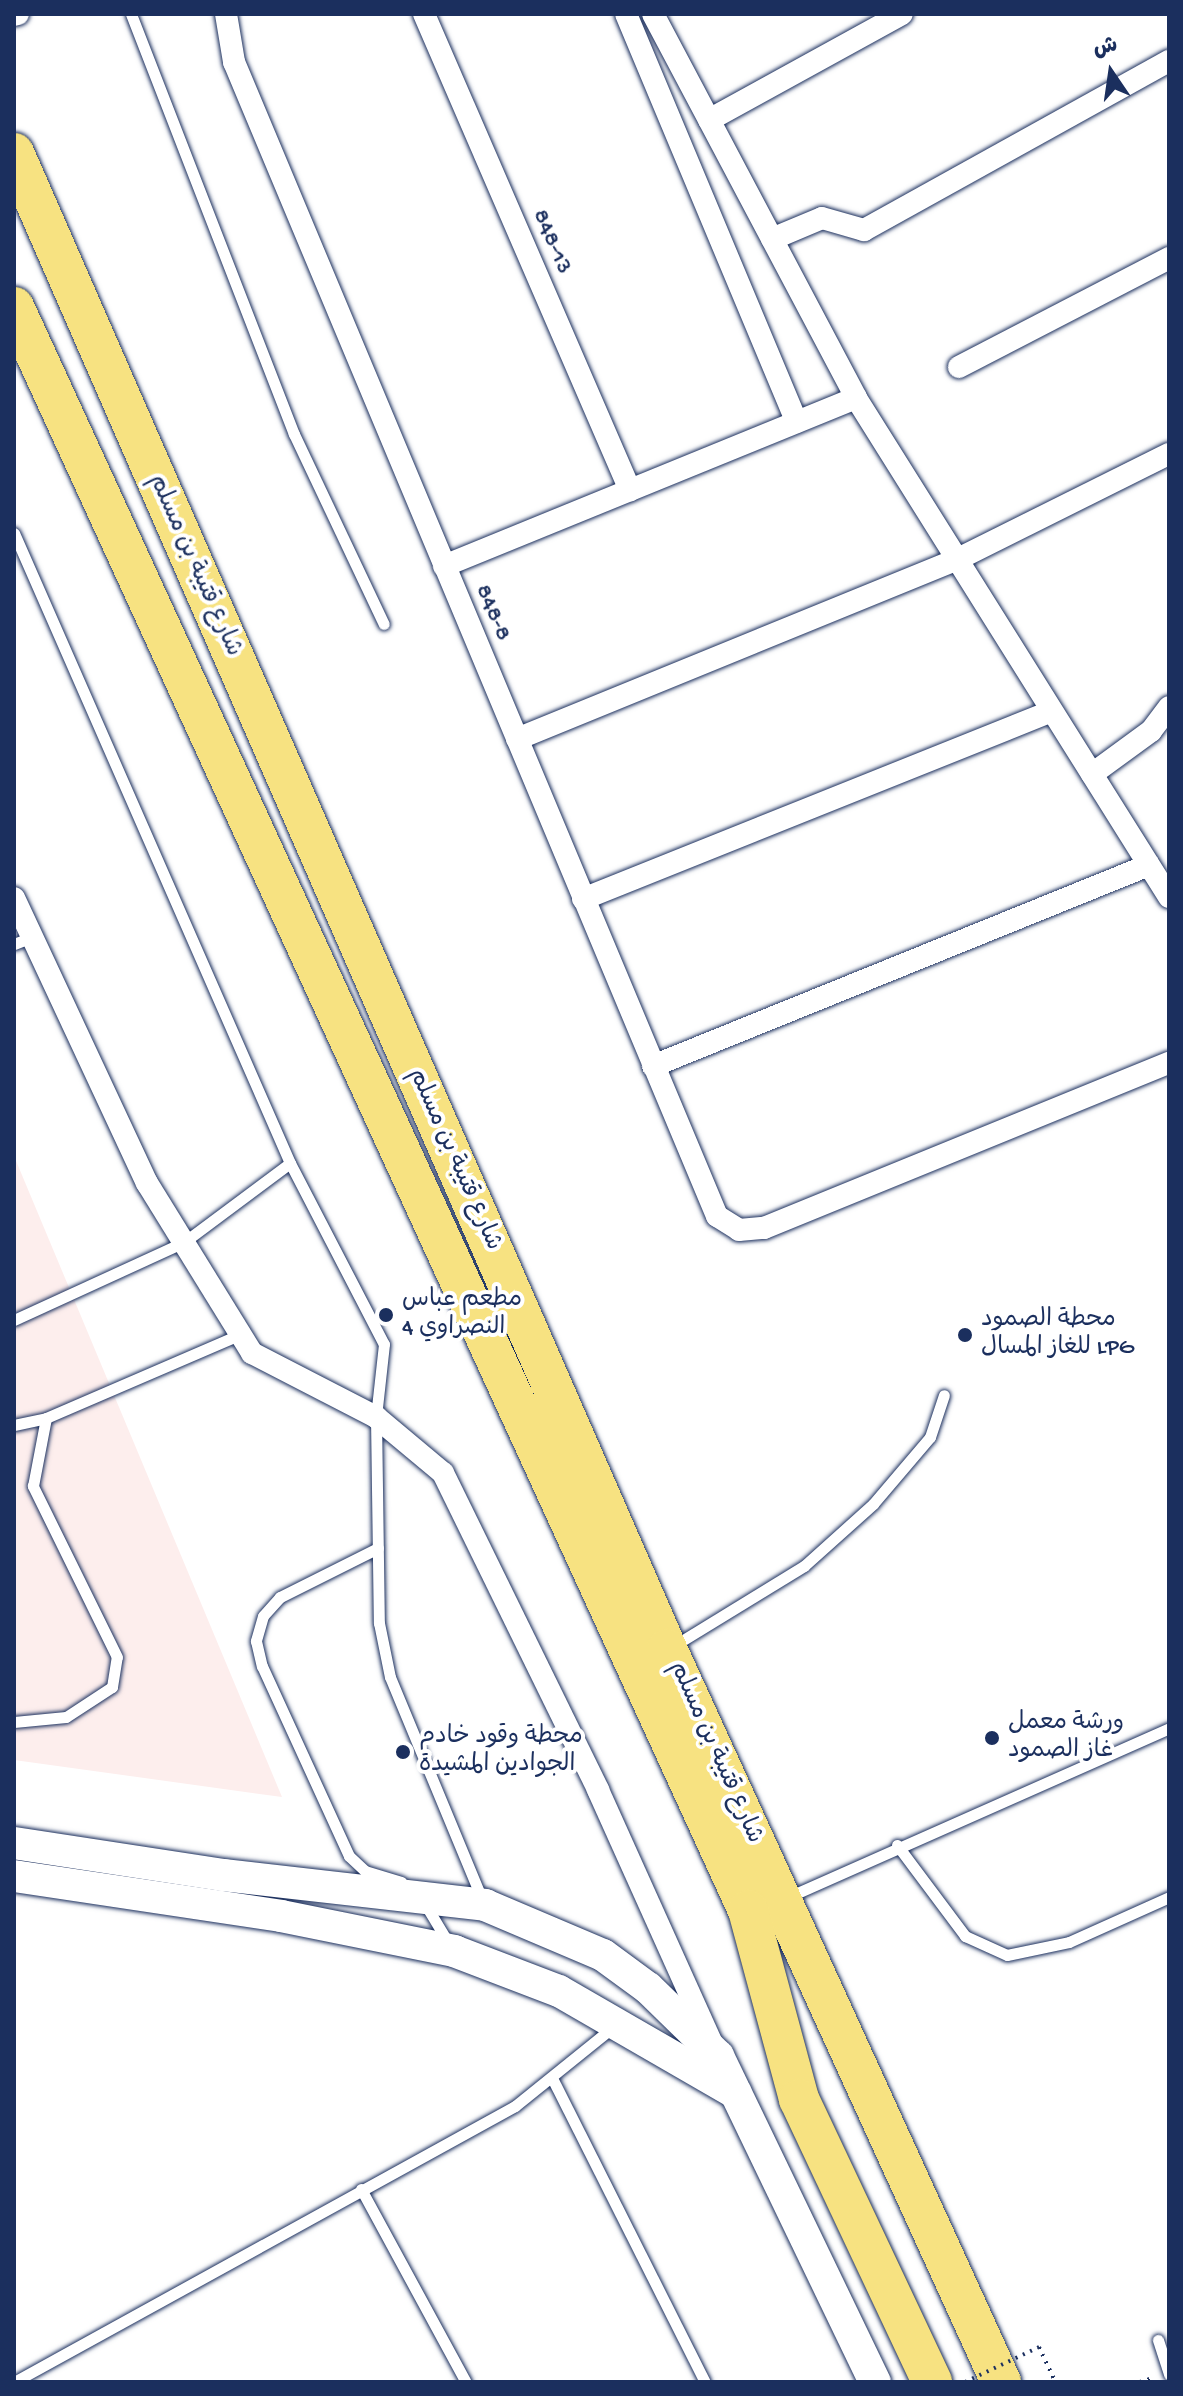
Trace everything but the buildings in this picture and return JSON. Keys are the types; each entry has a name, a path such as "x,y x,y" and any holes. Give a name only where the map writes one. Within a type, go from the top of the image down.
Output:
{"highway":[{"name":"شارع قتيبة بن مسلم","path":"14,153 667,1649 1001,2382"},
{"name":"شارع قتيبة بن مسلم","path":"14,307 748,1910 799,2099 932,2382"}],"street":[{"name":"848-8","path":"226,14 234,62 711,1205 727,1225 739,1230 764,1228 1169,1063"},
{"name":"848-13","path":"424,14 630,490"},
{"path":"626,14 797,422"},
{"path":"653,14 856,398 954,561 1169,897"},
{"path":"709,120 902,14"},
{"path":"772,239 822,218 864,230 1169,61"},
{"path":"959,367 1169,258"},
{"path":"444,566 856,398"},
{"path":"517,739 954,561 1169,454"},
{"path":"1092,774 1151,731 1169,707"},
{"path":"583,899 1052,711"},
{"path":"653,1066 1149,865"},
{"path":"14,898 23,940 147,1183 252,1353 376,1417 443,1473 598,1790 718,2056 875,2382"},
{"path":"14,1843 223,1875 419,1894 485,1905 603,1955 648,1988 718,2056"},
{"path":"14,1876 281,1916 454,1951 559,1991 619,2021 736,2093"}],"lane":[{"path":"131,14 294,434 384,624"},
{"path":"14,533 290,1163 384,1344 376,1417 379,1623 390,1677 485,1905"},
{"path":"14,1320 184,1242 290,1163"},
{"path":"14,1425 46,1418 241,1334"},
{"path":"667,1649 804,1566 873,1504 930,1437 944,1395"},
{"path":"14,1722 66,1717 112,1687 117,1657 33,1486 46,1418"},
{"path":"378,1548 280,1597 263,1616 256,1641 262,1666 349,1856 365,1871 399,1881 419,1894 454,1951"},
{"path":"781,1900 897,1845 1169,1728"},
{"path":"897,1845 965,1936 1007,1955 1069,1942 1169,1897"},
{"path":"14,2382 475,2129 553,2080 619,2021"},
{"path":"553,2080 705,2382"},
{"path":"361,2189 466,2382"},
{"path":"1158,2340 1169,2374"}],"path":[{"path":"965,2382 1039,2347 1055,2382"}],"shaded area":[{"path":"14,1156 282,1797 14,1760"}],"place":[{"name":"مطعم عباس النصراوي 4","path":"386,1315"},
{"name":"محطة الصمود للغاز المسال LPG","path":"965,1335"},
{"name":"ورشة معمل غاز الصمود","path":"992,1738"},
{"name":"محطة وقود خادم الجوادين المشيدة","path":"403,1752"}]}
